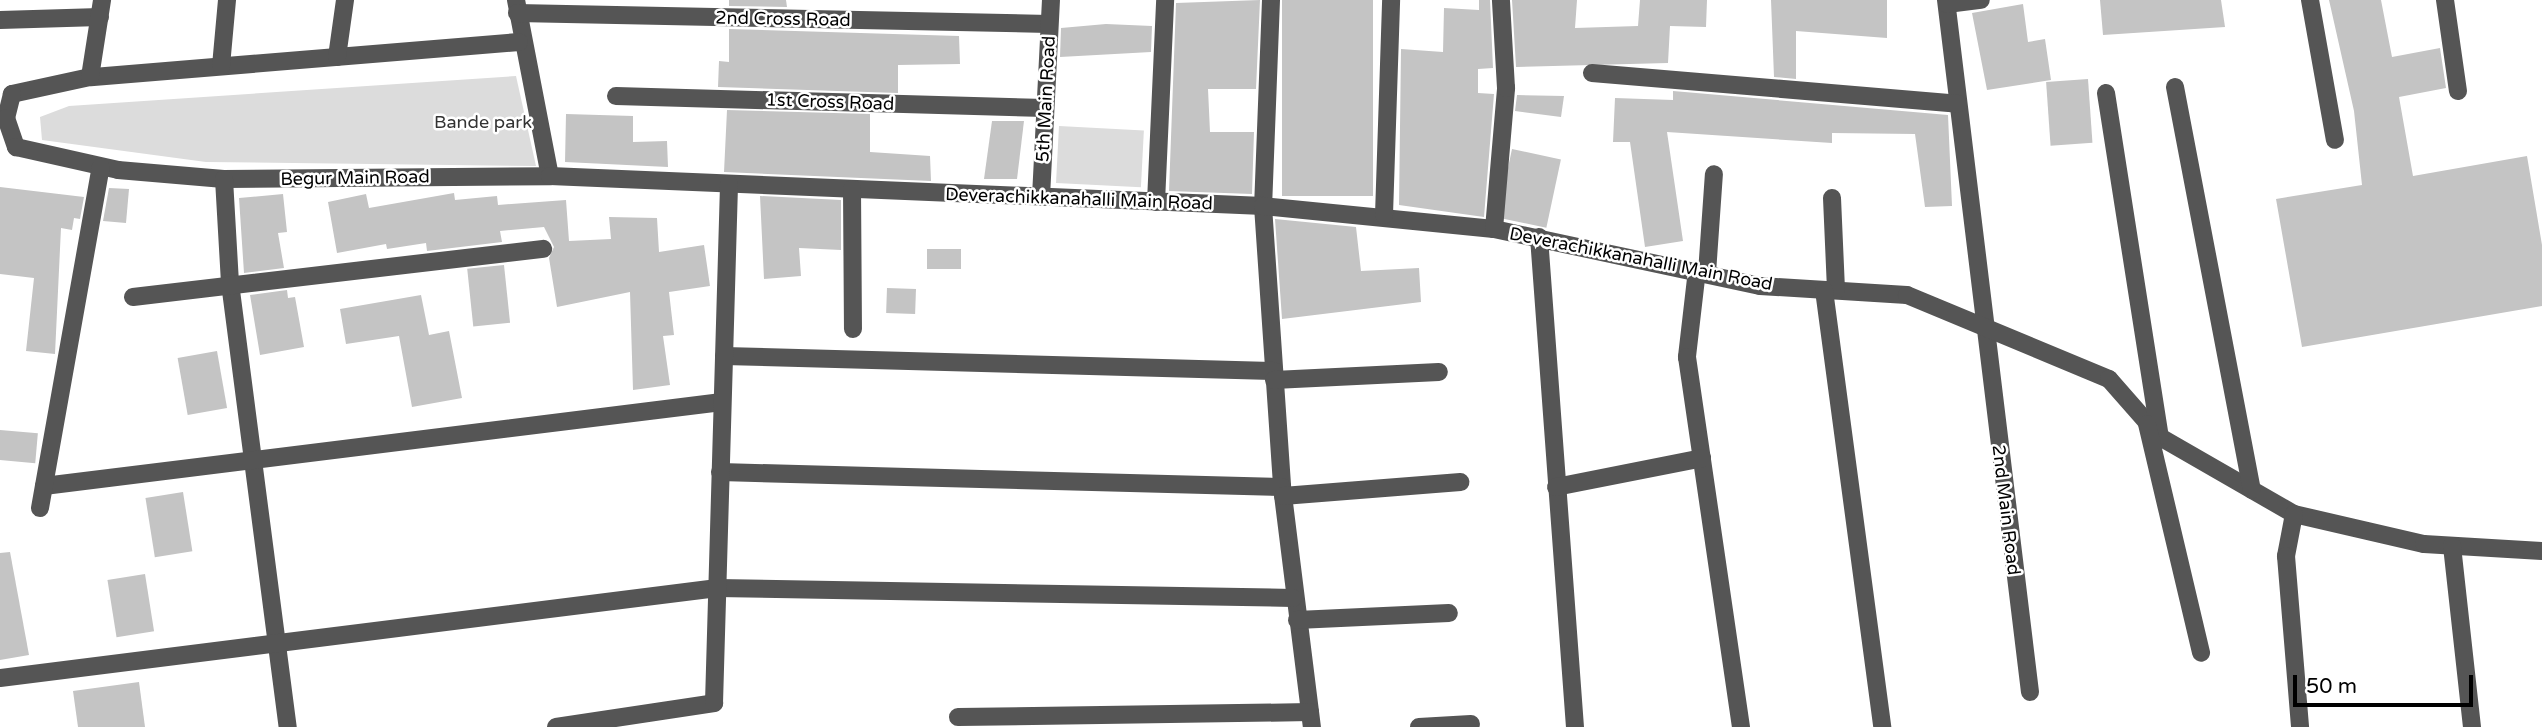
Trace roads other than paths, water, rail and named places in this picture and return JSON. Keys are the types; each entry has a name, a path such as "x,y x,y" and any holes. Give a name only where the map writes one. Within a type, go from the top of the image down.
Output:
{"street":[{"path":"221,66 227,0"},
{"path":"337,57 345,0"},
{"name":"5th Main Road","path":"1041,197 1051,0"},
{"path":"1156,202 1165,0"},
{"path":"958,717 1311,720 1293,598 1282,491 1263,206 1271,0"},
{"path":"1384,215 1391,0"},
{"path":"1494,229 1506,88 1501,0"},
{"path":"1947,2 1981,0"},
{"path":"2311,0 2335,141"},
{"path":"2445,0 2458,91"},
{"name":"2nd Main Road","path":"1947,2 2030,692"},
{"path":"517,7 520,42 550,176"},
{"name":"2nd Cross Road","path":"517,7 1049,24"},
{"path":"0,20 101,9 90,77 520,42"},
{"path":"1592,73 1958,104"},
{"name":"Begur Main Road","path":"90,77 12,94 3,118 16,147 101,167 224,179 550,176"},
{"path":"2175,87 2252,490"},
{"path":"2106,93 2161,437"},
{"name":"1st Cross Road","path":"616,96 1045,108"},
{"path":"40,508 101,167"},
{"path":"1714,174 1702,272 1687,357 1741,727"},
{"name":"Deverachikkanahalli Main Road","path":"550,176 1263,206 1384,215 1539,237 1760,286 1907,295 2109,379 2161,437 2294,514 2452,546 2542,551"},
{"path":"224,179 230,283 288,727"},
{"path":"556,727 714,703 729,184"},
{"path":"852,189 853,329"},
{"path":"1832,198 1830,290 1882,727"},
{"path":"1539,237 1576,727"},
{"path":"133,297 230,283 544,249"},
{"path":"724,356 1274,375 1439,372"},
{"path":"44,486 254,463 722,402"},
{"path":"2146,421 2201,653"},
{"path":"1556,487 1702,458"},
{"path":"720,472 1282,491 1460,482"},
{"path":"2294,514 2286,556 2300,727"},
{"path":"2452,546 2472,727"},
{"path":"0,678 279,646 717,588 1293,598"},
{"path":"1297,620 1449,613"},
{"path":"1419,727 1471,724"}],"park label":[{"name":"Bande park","path":"483,122"}]}
